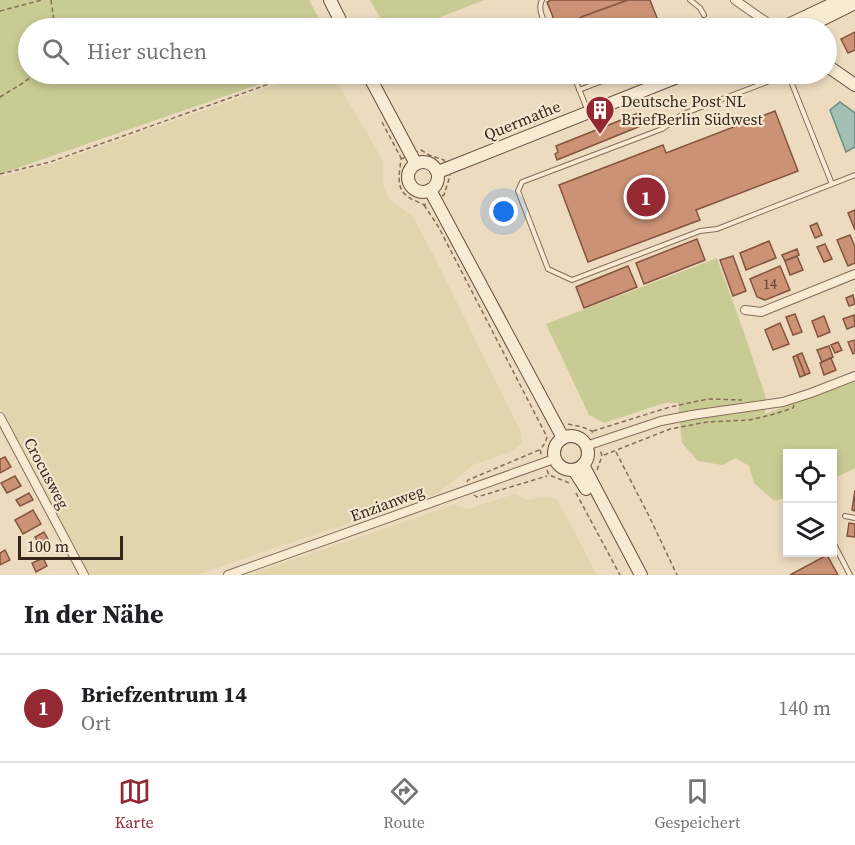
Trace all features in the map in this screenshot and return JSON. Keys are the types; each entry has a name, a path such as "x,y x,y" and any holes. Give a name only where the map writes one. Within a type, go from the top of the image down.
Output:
{"main road":[{"path":"330,0 339,18"},
{"path":"803,18 841,0"},
{"path":"825,18 855,3"},
{"path":"837,73 855,85"},
{"path":"373,84 413,159 409,171 411,186 430,199 561,434"},
{"name":"Quermathe","path":"442,170 588,112 646,84"},
{"path":"413,159 426,162 442,170 430,199"},
{"path":"561,434 576,437 592,445 581,472"},
{"path":"561,434 549,460 564,469 581,472"},
{"path":"581,472 633,575"},
{"path":"581,472 640,575"}],"street":[{"path":"735,0 761,18"},
{"path":"745,310 761,312 855,274"},
{"path":"592,445 661,421 798,398 855,376"},
{"name":"Crocusweg","path":"0,417 84,575"},
{"name":"Enzianweg","path":"228,575 549,460"}],"lane":[{"path":"542,0 540,9 544,18"},
{"path":"690,0 700,8 704,15"},
{"path":"577,84 588,112"},
{"path":"579,90 594,84"},
{"path":"762,84 683,114 662,129 522,182 518,191 548,269 572,280 700,231 717,229 855,175"},
{"path":"792,84 832,184"},
{"path":"845,516 855,518"},
{"path":"837,550 850,575"}],"path":[{"path":"0,11 42,0"},
{"path":"51,0 54,18"},
{"path":"0,97 23,84"},
{"path":"0,174 61,158 269,84"},
{"path":"421,150 444,160 442,170 450,177 444,195 430,199 408,197 401,190 399,180 401,159 413,159 421,150"},
{"path":"430,199 442,235 547,437 540,450 468,480 465,491 477,497 549,475 572,484 581,472 596,472 602,456 670,429 706,422 749,420 771,415 793,408 798,398"},
{"path":"547,437 561,434 567,424 582,427 592,431 592,445 602,456"},
{"path":"540,450 549,460 549,475"},
{"path":"616,451 650,516 677,575"},
{"path":"577,494 620,575"}],"shaded area":[{"path":"278,84 338,84 382,159 384,188 389,199 413,217 435,258 522,434 521,444 511,452 473,465 437,494 197,575 88,575 0,408 0,177 54,163"},
{"path":"840,102 855,113 855,147 846,152 830,110"},
{"path":"515,494 528,500 544,497 557,499 597,575 247,575 454,505 468,509"}],"green space":[{"path":"0,0 309,0 319,18 18,18 18,84 260,84 0,174"},
{"path":"370,0 484,0 438,18 380,18"},
{"path":"717,258 766,398 765,414 855,381 855,468 837,477 837,449 783,449 783,498 774,501 754,483 749,466 736,458 722,465 698,461 682,443 678,403 664,403 604,423 589,415 546,324"}],"building":[{"path":"551,0 628,0 581,18 553,18 547,2"},
{"path":"628,0 650,0 657,18 581,18"},
{"path":"855,32 855,50 848,53 841,39"},
{"path":"775,111 798,171 696,210 700,220 588,262 559,185 663,145 666,153"},
{"name":"Deutsche Post NL BriefBerlin Südwest","path":"641,112 643,118 640,119 643,125 557,160 556,146"},
{"path":"855,210 855,230 848,213"},
{"path":"817,223 822,235 815,238 810,226"},
{"path":"850,235 855,247 855,263 848,266 837,240"},
{"path":"697,239 705,260 644,284 636,263"},
{"path":"769,241 776,258 746,270 740,253"},
{"path":"825,244 832,259 824,262 817,247"},
{"path":"797,249 799,255 785,261 782,255"},
{"path":"733,256 746,291 733,296 720,260"},
{"path":"797,256 803,270 790,275 785,261"},
{"path":"628,266 637,287 584,308 576,287"},
{"path":"780,266 790,290 765,300 757,297 750,279"},
{"path":"853,295 855,304 849,306 846,298"},
{"path":"795,314 802,332 793,335 786,317"},
{"path":"854,315 855,326 847,329 843,319"},
{"path":"824,316 830,332 818,337 812,321"},
{"path":"780,323 789,344 773,350 765,330"},
{"path":"855,340 855,353 853,354 848,342"},
{"path":"838,342 842,350 835,353 831,345"},
{"path":"829,346 833,357 822,362 817,350"},
{"path":"802,353 810,373 805,375 797,355"},
{"path":"797,355 805,375 800,377 793,357"},
{"path":"831,358 836,370 824,375 820,363"},
{"path":"5,457 11,467 0,473 0,459"},
{"path":"15,476 21,486 7,493 1,483"},
{"path":"855,490 855,511 852,510"},
{"path":"29,493 33,500 20,506 16,500"},
{"path":"33,510 41,524 23,534 15,520"},
{"path":"849,523 855,524 855,537 847,536"},
{"path":"44,532 49,541 40,546 35,537"},
{"path":"5,550 10,560 0,565 0,553"},
{"path":"823,557 828,557 838,575 790,575"},
{"path":"43,558 47,566 36,572 32,563"}],"place":[{"name":"Deutsche Post NL BriefBerlin Südwest","path":"600,136"},
{"name":"Briefzentrum 14","path":"646,197"}]}
